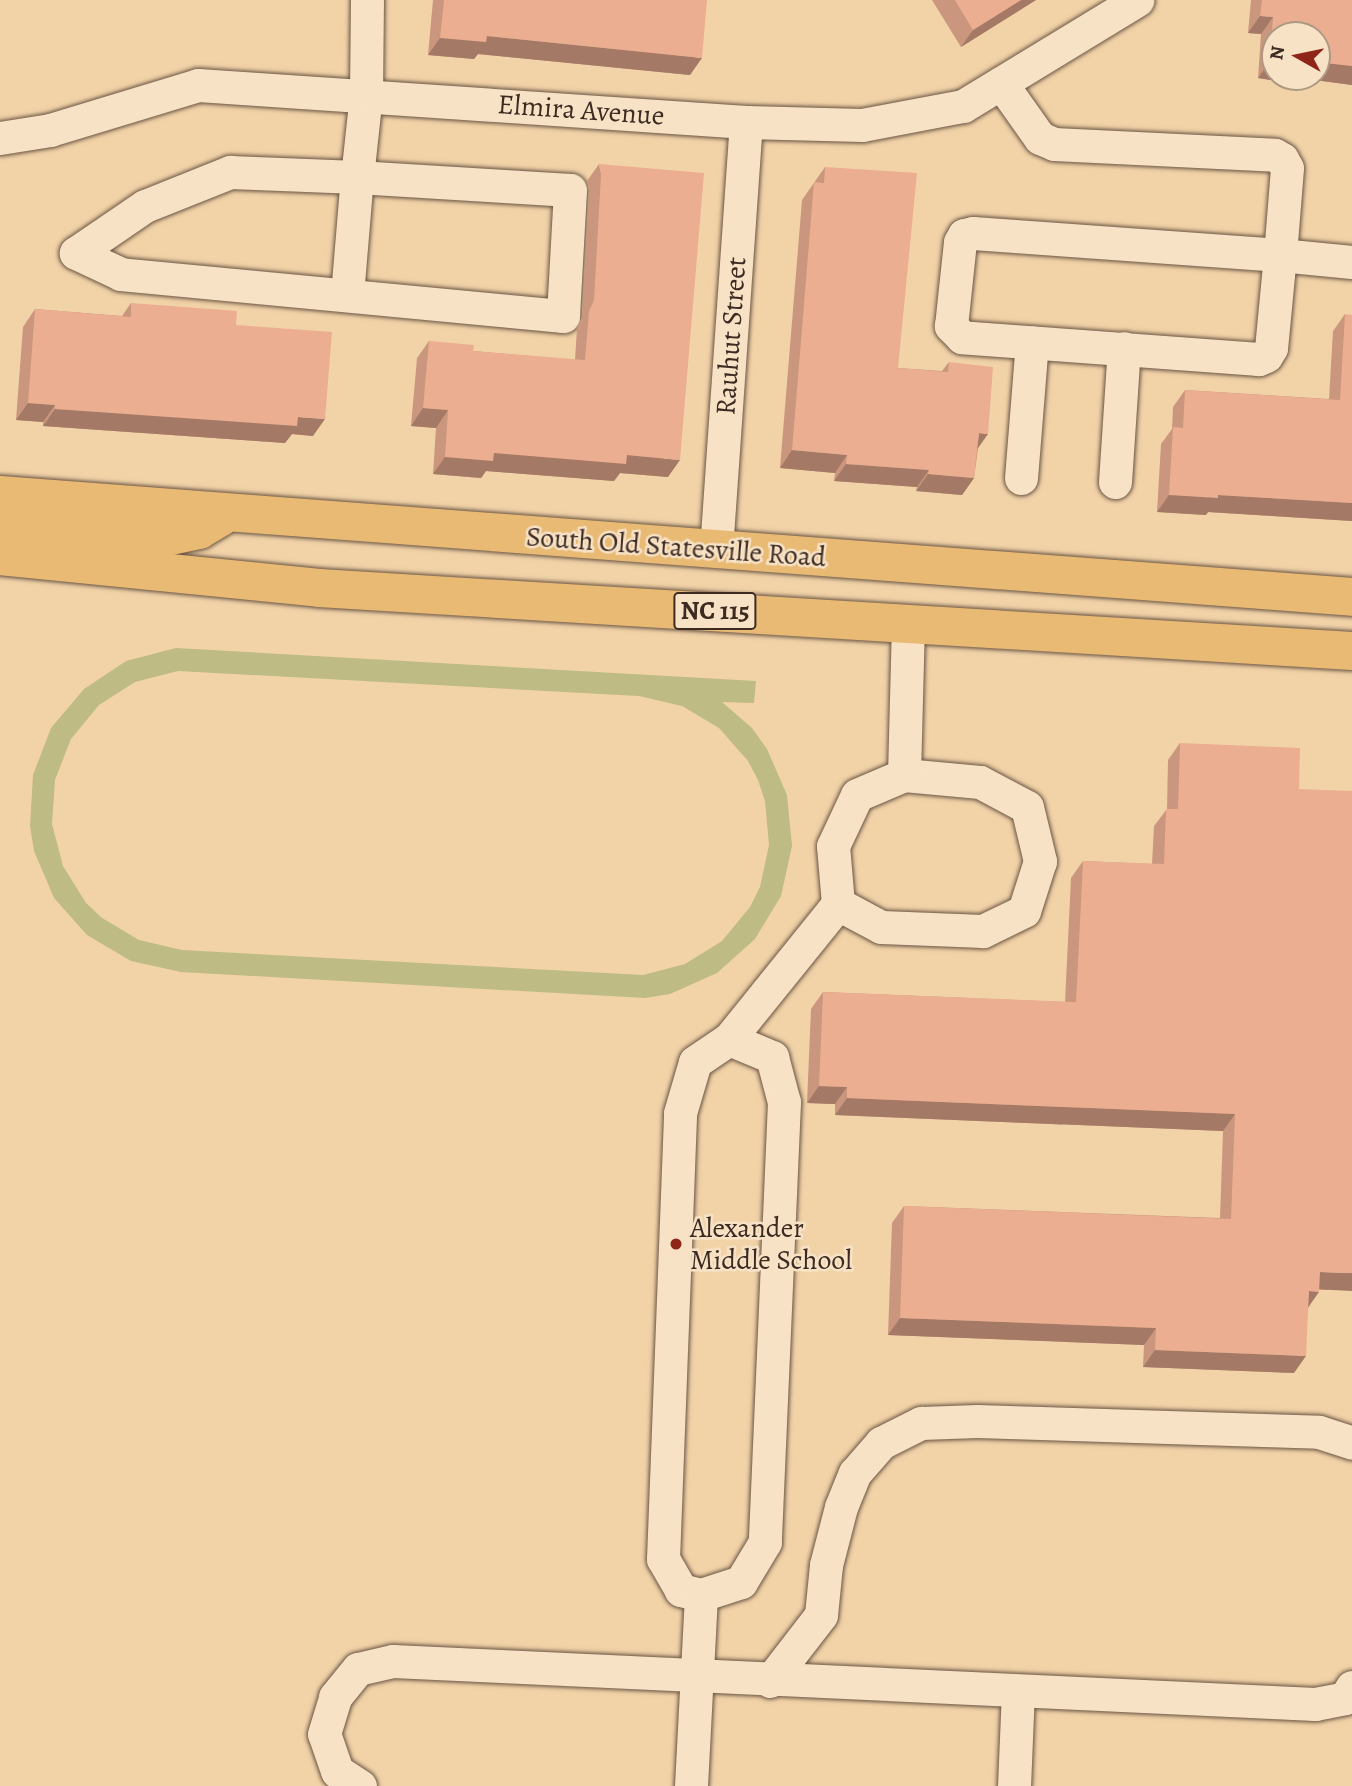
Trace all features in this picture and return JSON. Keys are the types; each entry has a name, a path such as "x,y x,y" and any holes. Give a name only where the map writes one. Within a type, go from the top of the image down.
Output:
{"main road":[{"name":"South Old Statesville Road","path":"0,495 1352,597"},
{"path":"0,527 115,536 171,536 199,530 229,513"},
{"name":"NC 115","path":"0,556 319,588 1352,651"}],"street":[{"path":"347,295 366,94 367,0"},
{"name":"Elmira Avenue","path":"0,138 50,130 198,85 366,94 746,122 862,125 963,106 1138,0"},
{"path":"1002,83 1040,138 1054,144 1275,155 1282,159 1287,168 1280,255 1270,348 1266,356 1259,359 962,337 955,333 951,326 960,242 964,235 973,233 1280,255 1352,262"},
{"name":"Rauhut Street","path":"716,550 746,122"},
{"path":"230,172 357,177 570,190 563,316 121,274 76,253 145,206 230,172"},
{"path":"1021,478 1032,342"},
{"path":"1115,482 1124,348"},
{"path":"904,775 908,622"},
{"path":"729,1039 772,1057 783,1102 765,1542 741,1582 701,1595 681,1590 663,1559 680,1113 695,1062 729,1039 838,904 833,846 857,794 904,775 980,782 1027,807 1040,861 1024,911 983,931 881,927 838,904"},
{"path":"771,1681 821,1615 826,1565 841,1507 855,1473 881,1443 921,1423 986,1422 1319,1432 1352,1443"},
{"path":"691,1786 701,1595"},
{"path":"360,1786 337,1771 324,1734 335,1697 358,1669 393,1661 697,1678 1315,1704 1345,1698 1352,1687"},
{"path":"1014,1786 1018,1691"}],"shaded area":[{"path":"176,648 756,681 754,703 722,702 752,728 767,749 787,795 792,846 781,896 755,939 717,973 670,994 645,998 181,972 131,961 87,935 54,898 34,851 30,826 33,775 51,728 84,689 126,661","holes":["178,671 639,696 682,706 719,728 748,761 765,801 769,845 760,887 750,907 722,941 685,964 643,975 182,950 139,940 102,918 86,903 63,866 52,824 55,780 71,739 99,705 135,682"]}],"building":[{"path":"444,0 707,0 702,58 487,36 486,42 440,38"},
{"path":"955,0 1021,0 973,30"},
{"path":"1262,0 1352,0 1352,66 1331,64 1331,21 1273,21 1273,17 1260,16"},
{"path":"599,164 704,173 680,460 627,455 626,464 494,453 493,461 445,457 448,410 423,408 429,341 474,345 473,351 585,360 589,311 594,300 601,174"},
{"path":"825,167 917,173 898,368 948,372 949,362 993,367 988,434 979,433 974,478 928,474 929,470 846,464 847,455 792,450 814,182 824,183"},
{"path":"131,303 237,311 236,325 332,332 325,419 298,417 297,426 55,409 55,405 28,403 35,309 131,317"},
{"path":"1345,314 1352,315 1352,503 1218,495 1218,498 1169,495 1173,427 1183,428 1185,390 1340,400"},
{"path":"1180,743 1300,748 1299,789 1352,791 1352,1273 1320,1272 1319,1292 1309,1291 1306,1356 1155,1350 1156,1328 900,1318 904,1206 1231,1219 1235,1114 847,1098 847,1087 819,1086 823,992 1076,1002 1083,861 1164,864 1166,809 1178,809"}],"place":[{"name":"Alexander Middle School","path":"676,1244"}]}
